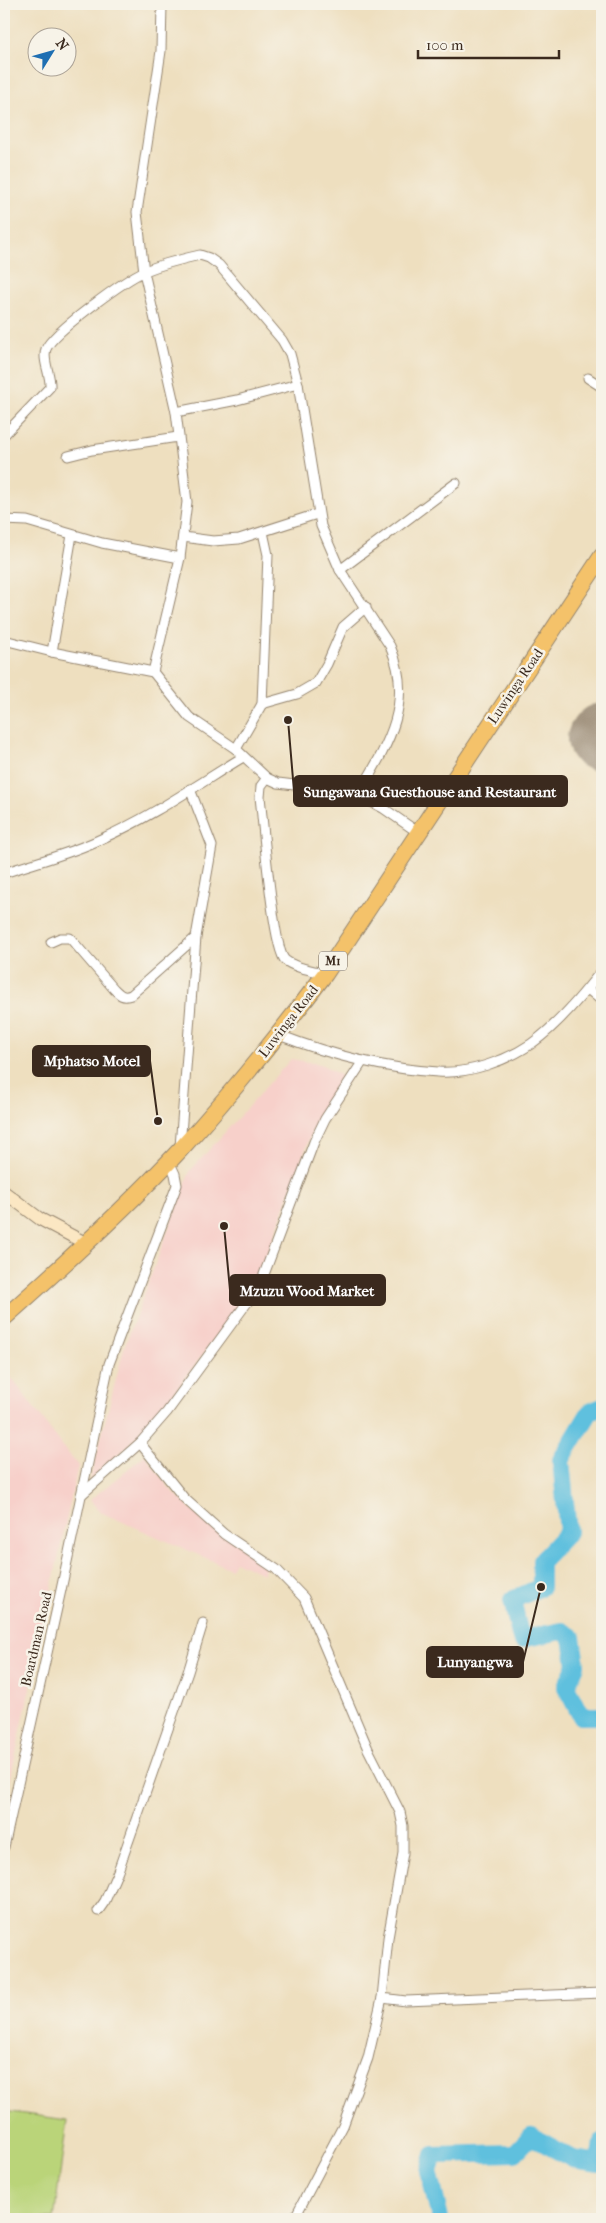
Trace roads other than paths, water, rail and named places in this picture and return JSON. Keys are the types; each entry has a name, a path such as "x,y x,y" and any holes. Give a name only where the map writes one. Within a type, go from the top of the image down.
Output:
{"highway":[{"name":"Luwinga Road","path":"4,1318 87,1244 175,1155 279,1035 325,974 602,556"}],"street":[{"path":"153,672 180,558 187,502 176,412 144,272 137,212 162,50 162,4"},
{"path":"4,435 50,387 51,379 45,353 52,339 111,294 144,272 200,255 220,265 282,340 290,354 298,384 318,514 328,545 340,570 382,631 396,659 400,694 398,715 388,743 358,795"},
{"path":"588,378 602,387"},
{"path":"176,412 236,400 298,384"},
{"path":"68,456 92,450 178,438"},
{"path":"340,570 456,483"},
{"path":"183,537 213,541 230,540 263,532 318,514"},
{"path":"4,520 27,521 102,544 180,558"},
{"path":"236,749 262,704 268,555 263,532"},
{"path":"52,652 72,535"},
{"path":"262,704 297,694 316,683 327,664 343,626 366,607"},
{"path":"4,640 52,652 153,672 189,717 236,749 267,778 278,783 344,791 358,795 383,808 420,833"},
{"path":"4,873 103,839 243,757"},
{"path":"267,778 261,786 260,797 274,923 281,952 285,960 292,964 325,974"},
{"path":"175,1155 196,937 212,846 190,789"},
{"path":"51,942 60,938 70,938 114,989 121,996 125,997 131,995 196,937"},
{"path":"279,1035 305,1045 363,1061 439,1072 473,1069 491,1063 531,1044 588,989 602,970"},
{"path":"588,989 602,1002"},
{"path":"81,1495 140,1443 167,1412 260,1284 314,1142 326,1119 363,1061"},
{"name":"Boardman Road","path":"4,1847 109,1364 177,1185 175,1155"},
{"path":"4,1192 40,1219 87,1244"},
{"path":"140,1443 184,1498 224,1534 276,1569 304,1598 368,1749 400,1812 403,1826 403,1853 388,1938 382,1998 368,2058 342,2126 294,2219"},
{"path":"98,1911 106,1901 118,1871 188,1672 203,1623"},
{"path":"382,1998 406,2001 602,1993"}],"waterway":[{"path":"602,1407 590,1412 561,1460 568,1532 541,1561 541,1587 512,1600 521,1639 562,1631 572,1637 576,1665 566,1687 581,1716 602,1716"},
{"path":"440,2219 429,2171 434,2155 515,2153 531,2136 573,2159 599,2163 602,2142"}],"place":[{"name":"Sungawana Guesthouse and Restaurant","path":"288,720"},
{"name":"Mphatso Motel","path":"158,1121"},
{"name":"Mzuzu Wood Market","path":"224,1226"},
{"name":"Lunyangwa","path":"541,1587"}]}
